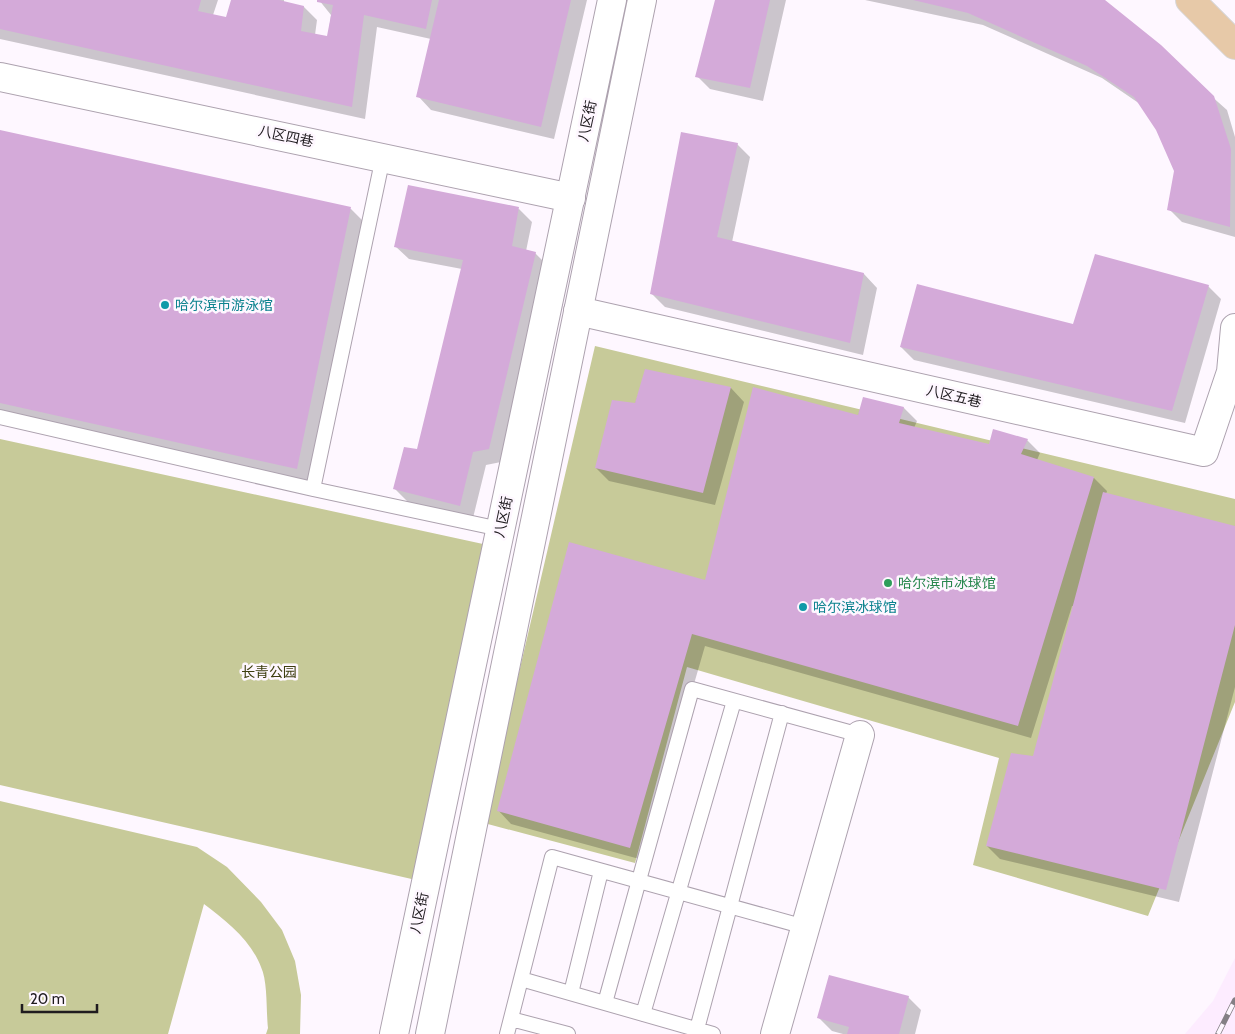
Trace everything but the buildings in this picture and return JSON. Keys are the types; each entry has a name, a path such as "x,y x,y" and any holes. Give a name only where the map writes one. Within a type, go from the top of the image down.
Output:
{"main road":[{"name":"八区街","path":"394,1034 612,0"},
{"path":"430,1034 642,0"},
{"path":"1190,0 1235,45"},
{"name":"八区四巷","path":"0,77 571,198"},
{"name":"八区五巷","path":"578,311 1204,452 1231,372 1235,328"},
{"path":"775,1034 860,735"}],"lane":[{"path":"313,488 383,157"},
{"path":"0,417 500,529"},
{"path":"605,1003 692,689 860,735"},
{"path":"643,1014 734,702"},
{"path":"697,1029 782,713"},
{"path":"507,1034 552,858 805,927"},
{"path":"571,994 601,871"},
{"path":"521,979 713,1034"},
{"path":"511,1019 568,1034"}],"shaded area":[{"path":"1235,958 1235,1034 1185,1034 1213,1001"}],"green space":[{"name":"哈尔滨市冰球馆","path":"595,346 1235,499 1235,702 1148,916 973,865 999,758 687,667 635,863 484,823"},
{"name":"长青公园","path":"0,439 483,544 416,880 0,785"},
{"path":"0,801 197,847 227,867 261,902 282,930 295,961 301,995 300,1034 266,1034 268,1028 266,988 257,957 237,932 204,904 168,1034 0,1034"}],"railway":[{"path":"1218,1034 1235,1000"}],"place":[{"name":"哈尔滨市游泳馆","path":"165,305"},
{"name":"哈尔滨市冰球馆","path":"888,583"},
{"name":"哈尔滨冰球馆","path":"803,607"}]}
